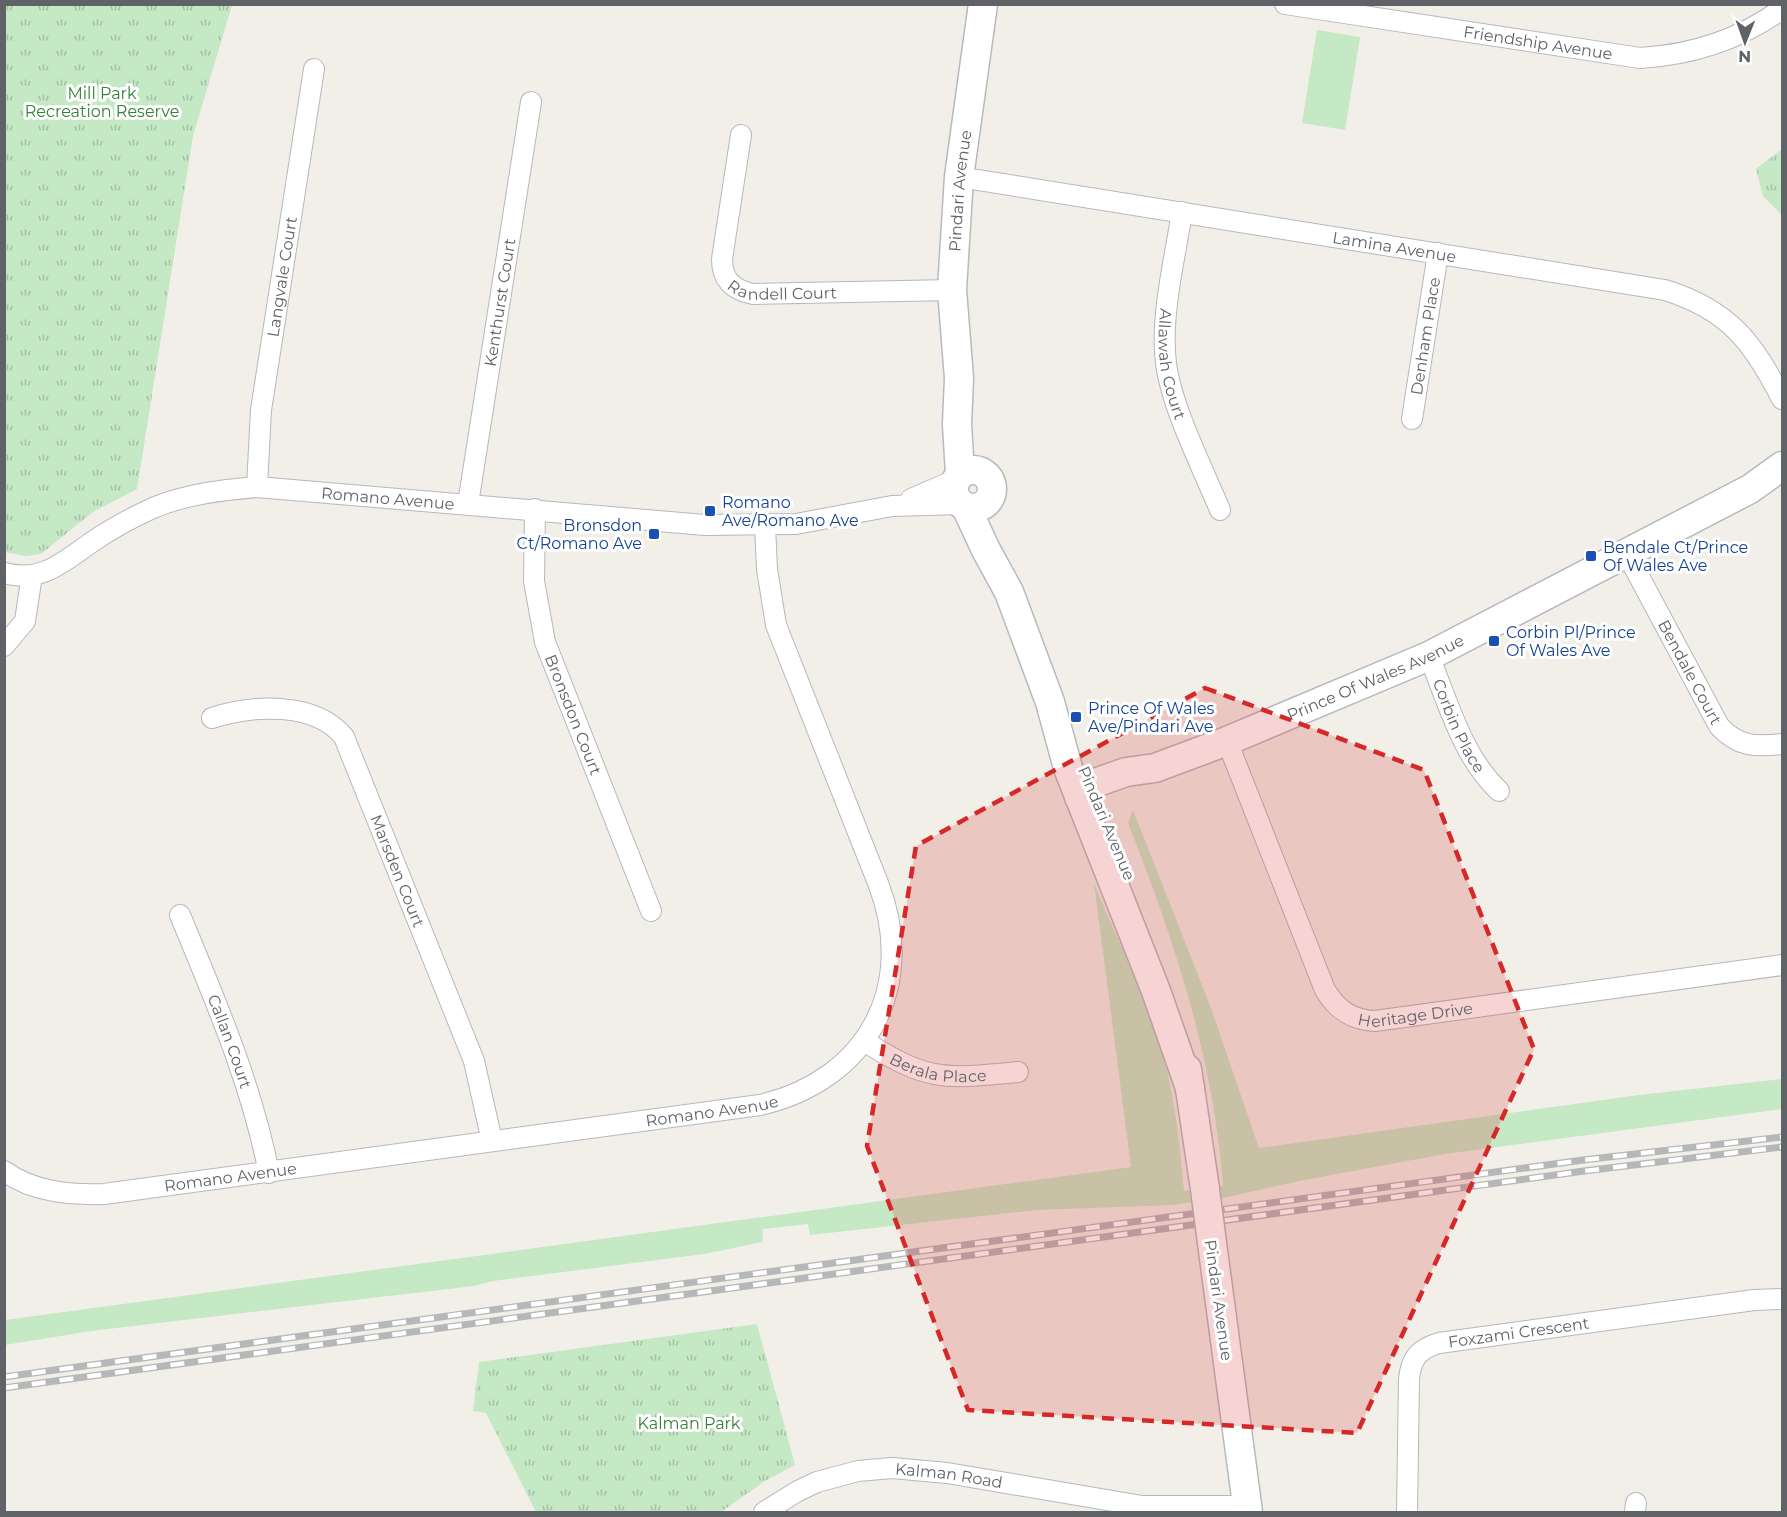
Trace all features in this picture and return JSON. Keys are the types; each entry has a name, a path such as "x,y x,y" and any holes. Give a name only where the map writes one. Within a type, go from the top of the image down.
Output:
{"street":[{"name":"Pindari Avenue","path":"983,4 959,177 952,290 959,378 957,424 968,489 986,550 1009,592 1050,702 1068,768 1090,793 1190,1088 1247,1509"},
{"name":"Friendship Avenue","path":"1285,4 1404,14 1640,58 1696,51 1727,41 1782,9"},
{"name":"Langvale Court","path":"257,487 261,410 314,69"},
{"name":"Kenthurst Court","path":"468,504 531,102"},
{"name":"Randell Court","path":"741,135 722,259 724,276 734,288 753,294 952,290"},
{"name":"Lamina Avenue","path":"959,177 1644,286 1696,300 1731,323 1745,336 1766,366 1782,399"},
{"name":"Allawah Court","path":"1182,212 1166,325 1166,365 1178,406 1220,510"},
{"name":"Denham Place","path":"1412,419 1438,253"},
{"name":"Prince Of Wales Avenue","path":"1090,793 1126,772 1155,768 1227,741 1429,656 1749,489 1782,466"},
{"name":"Prince Of Wales Avenue","path":"1749,489 1782,478"},
{"name":"Romano Avenue","path":"18,575 59,567 121,523 155,507 204,494 257,487 705,525 765,526 822,521 968,489"},
{"name":"Bronsdon Court","path":"535,509 534,581 545,642 651,911"},
{"name":"Romano Avenue","path":"4,1171 47,1190 84,1195 269,1173 780,1100 819,1084 850,1057 864,1041 878,1018 891,978 893,942 882,893 776,625 767,569 765,526"},
{"name":"Bendale Court","path":"1627,554 1719,726 1733,739 1750,746 1782,744"},
{"path":"4,640 17,602 18,575"},
{"path":"4,646 25,621 18,575"},
{"name":"Corbin Place","path":"1429,656 1470,756 1486,779 1499,791"},
{"name":"Marsden Court","path":"212,718 257,708 307,713 328,721 344,737 474,1061 492,1142"},
{"name":"Heritage Drive","path":"1227,741 1325,990 1338,1007 1352,1017 1375,1021 1782,965"},
{"name":"Callan Court","path":"180,915 248,1086 259,1122 269,1173"},
{"name":"Berala Place","path":"864,1041 898,1063 931,1075 963,1078 1018,1072"},
{"name":"Foxzami Crescent","path":"1407,1512 1409,1378 1412,1361 1422,1350 1439,1343 1754,1300 1782,1299"},
{"name":"Kalman Road","path":"764,1512 817,1482 858,1471 892,1468 946,1473 1142,1506 1163,1512"},
{"name":"Kalman Road","path":"1142,1506 1247,1509"}],"highlighted area":[{"path":"1205,688 1424,770 1534,1049 1357,1433 968,1410 867,1146 916,846"}],"green space":[{"name":"Mill Park Recreation Reserve","path":"5,4 232,5 193,136 137,489 93,512 41,554 26,556 4,552"},
{"path":"1317,30 1360,37 1345,130 1302,123"},
{"path":"1782,149 1782,215 1763,196 1756,169"},
{"path":"1133,810 1211,1008 1259,1148 1639,1095 1782,1079 1782,1109 1445,1154 1299,1181 1228,1197 1173,1205 1037,1210 810,1235 808,1224 763,1229 762,1242 704,1254 493,1281 474,1286 91,1331 5,1345 5,1320 1131,1167 1094,883 1142,994 1158,1040 1175,1111 1184,1191 1223,1186 1211,1092 1201,1046 1176,956 1128,823"},
{"name":"Kalman Park","path":"757,1324 795,1465 765,1481 721,1512 536,1512 486,1413 473,1411 479,1362"}],"railway":[{"path":"4,1377 1583,1160 1782,1137"},
{"path":"4,1388 1584,1171 1782,1147"}],"place":[{"name":"Romano Ave/Romano Ave","path":"710,511"},
{"name":"Bronsdon Ct/Romano Ave","path":"654,534"},
{"name":"Bendale Ct/Prince Of Wales Ave","path":"1591,556"},
{"name":"Corbin Pl/Prince Of Wales Ave","path":"1494,641"},
{"name":"Prince Of Wales Ave/Pindari Ave","path":"1076,717"}]}
